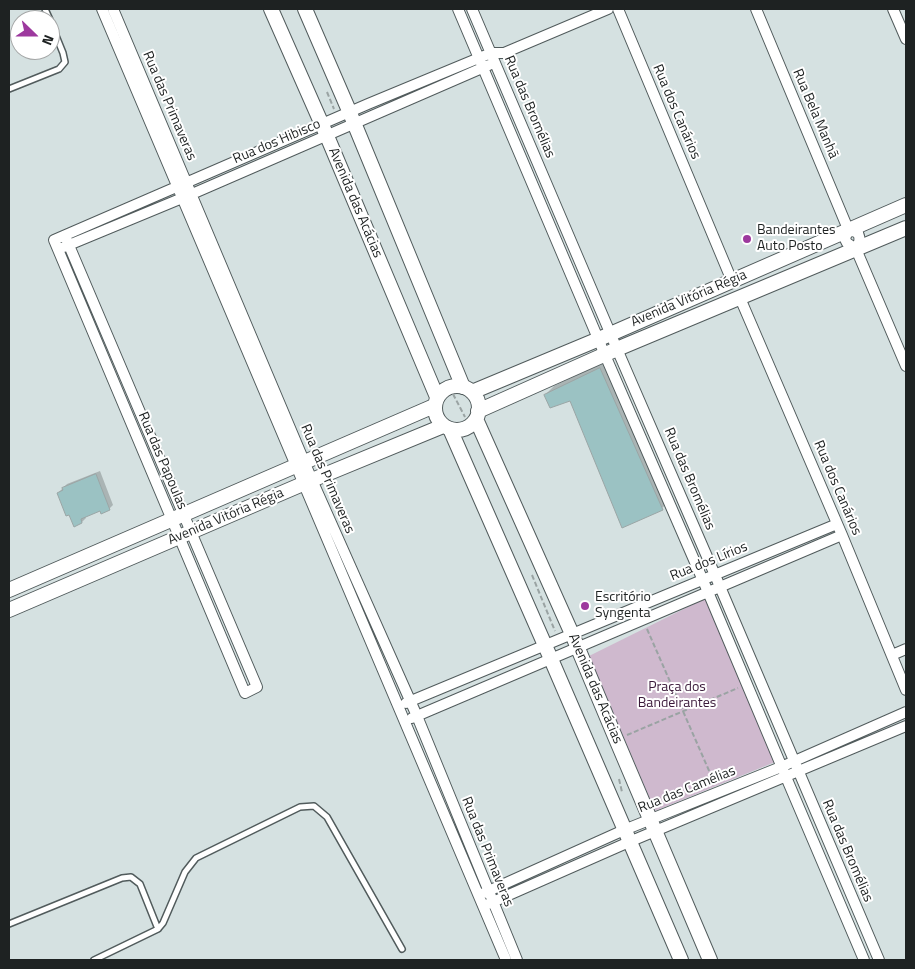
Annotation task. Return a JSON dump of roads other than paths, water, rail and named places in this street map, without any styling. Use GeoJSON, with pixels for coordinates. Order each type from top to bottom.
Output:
{"type":"FeatureCollection","features":[{"type":"Feature","properties":{"kind":"street","name":"Rua das Primaveras"},"geometry":{"type":"LineString","coordinates":[[102,9],[187,196],[300,464],[404,721],[483,893]]}},
{"type":"Feature","properties":{"kind":"street","name":"Rua das Primaveras"},"geometry":{"type":"LineString","coordinates":[[113,9],[182,185]]}},
{"type":"Feature","properties":{"kind":"street","name":"Avenida das Acácias"},"geometry":{"type":"LineString","coordinates":[[272,9],[324,130],[435,402]]}},
{"type":"Feature","properties":{"kind":"street","name":"Avenida das Acácias"},"geometry":{"type":"LineString","coordinates":[[305,9],[467,389]]}},
{"type":"Feature","properties":{"kind":"street","name":"Rua das Bromélias"},"geometry":{"type":"LineString","coordinates":[[458,9],[605,336]]}},
{"type":"Feature","properties":{"kind":"street","name":"Rua das Bromélias"},"geometry":{"type":"LineString","coordinates":[[472,9],[703,580],[864,960]]}},
{"type":"Feature","properties":{"kind":"street","name":"Rua dos Hibisco"},"geometry":{"type":"LineString","coordinates":[[56,245],[182,185],[324,130],[608,9]]}},
{"type":"Feature","properties":{"kind":"street","name":"Rua dos Canários"},"geometry":{"type":"LineString","coordinates":[[618,9],[732,281],[728,291],[730,295],[740,298],[842,535],[906,690]]}},
{"type":"Feature","properties":{"kind":"street","name":"Rua Bela Manhã"},"geometry":{"type":"LineString","coordinates":[[756,9],[848,229],[845,239],[846,243],[856,249]]}},
{"type":"Feature","properties":{"kind":"street"},"geometry":{"type":"LineString","coordinates":[[893,9],[906,39]]}},
{"type":"Feature","properties":{"kind":"street","name":"Rua dos Hibisco"},"geometry":{"type":"LineString","coordinates":[[67,240],[187,196],[324,130]]}},
{"type":"Feature","properties":{"kind":"street","name":"Avenida Vitória Régia"},"geometry":{"type":"LineString","coordinates":[[467,389],[605,336],[906,205]]}},
{"type":"Feature","properties":{"kind":"street","name":"Avenida Vitória Régia"},"geometry":{"type":"LineString","coordinates":[[477,415],[611,352],[906,228]]}},
{"type":"Feature","properties":{"kind":"street","name":"Rua das Papoulas"},"geometry":{"type":"LineString","coordinates":[[67,240],[177,517]]}},
{"type":"Feature","properties":{"kind":"street","name":"Rua das Papoulas"},"geometry":{"type":"LineString","coordinates":[[56,245],[177,517],[185,534],[257,687],[245,693],[185,534]]}},
{"type":"Feature","properties":{"kind":"street"},"geometry":{"type":"LineString","coordinates":[[856,249],[906,366]]}},
{"type":"Feature","properties":{"kind":"street","name":"Rua das Bromélias"},"geometry":{"type":"LineString","coordinates":[[611,352],[715,575],[879,960]]}},
{"type":"Feature","properties":{"kind":"street"},"geometry":{"type":"LineString","coordinates":[[456,386],[467,389],[476,397],[478,404],[477,415],[469,427],[457,430],[447,428],[439,421],[435,402],[445,389],[456,386]]}},
{"type":"Feature","properties":{"kind":"street","name":"Avenida Vitória Régia"},"geometry":{"type":"LineString","coordinates":[[9,590],[300,464],[435,402]]}},
{"type":"Feature","properties":{"kind":"street","name":"Avenida das Acácias"},"geometry":{"type":"LineString","coordinates":[[477,415],[710,960]]}},
{"type":"Feature","properties":{"kind":"street","name":"Avenida das Acácias"},"geometry":{"type":"LineString","coordinates":[[447,428],[551,659],[681,960]]}},
{"type":"Feature","properties":{"kind":"street","name":"Avenida Vitória Régia"},"geometry":{"type":"LineString","coordinates":[[9,610],[307,482],[447,428]]}},
{"type":"Feature","properties":{"kind":"street","name":"Rua das Primaveras"},"geometry":{"type":"LineString","coordinates":[[307,482],[416,716],[488,905],[506,960]]}},
{"type":"Feature","properties":{"kind":"street","name":"Rua dos Lírios"},"geometry":{"type":"LineString","coordinates":[[398,707],[837,524]]}},
{"type":"Feature","properties":{"kind":"street","name":"Rua dos Lírios"},"geometry":{"type":"LineString","coordinates":[[404,721],[842,535]]}},
{"type":"Feature","properties":{"kind":"street"},"geometry":{"type":"LineString","coordinates":[[892,655],[906,649]]}},
{"type":"Feature","properties":{"kind":"street","name":"Rua das Camélias"},"geometry":{"type":"LineString","coordinates":[[653,826],[718,792],[781,767],[906,712]]}},
{"type":"Feature","properties":{"kind":"street","name":"Rua das Camélias"},"geometry":{"type":"LineString","coordinates":[[483,893],[653,826],[786,777],[906,726]]}},
{"type":"Feature","properties":{"kind":"street","name":"Rua das Camélias"},"geometry":{"type":"LineString","coordinates":[[488,905],[627,836]]}},
{"type":"Feature","properties":{"kind":"street","name":"Rua das Primaveras"},"geometry":{"type":"LineString","coordinates":[[488,905],[517,960]]}},
{"type":"Feature","properties":{"kind":"lane"},"geometry":{"type":"LineString","coordinates":[[9,89],[59,69],[65,62],[60,45]]}},
{"type":"Feature","properties":{"kind":"lane"},"geometry":{"type":"LineString","coordinates":[[94,960],[158,929],[163,923],[185,872],[196,858],[300,807],[314,806],[327,817],[402,949]]}},
{"type":"Feature","properties":{"kind":"lane"},"geometry":{"type":"LineString","coordinates":[[9,924],[122,878],[131,877],[140,884],[158,929]]}},
{"type":"Feature","properties":{"kind":"place","name":"Bandeirantes Auto Posto"},"geometry":{"type":"Point","coordinates":[747,239]}},
{"type":"Feature","properties":{"kind":"place","name":"Escritório Syngenta"},"geometry":{"type":"Point","coordinates":[585,606]}},
{"type":"Feature","properties":{"kind":"park label","name":"Praça dos Bandeirantes"},"geometry":{"type":"Point","coordinates":[677,696]}}]}
